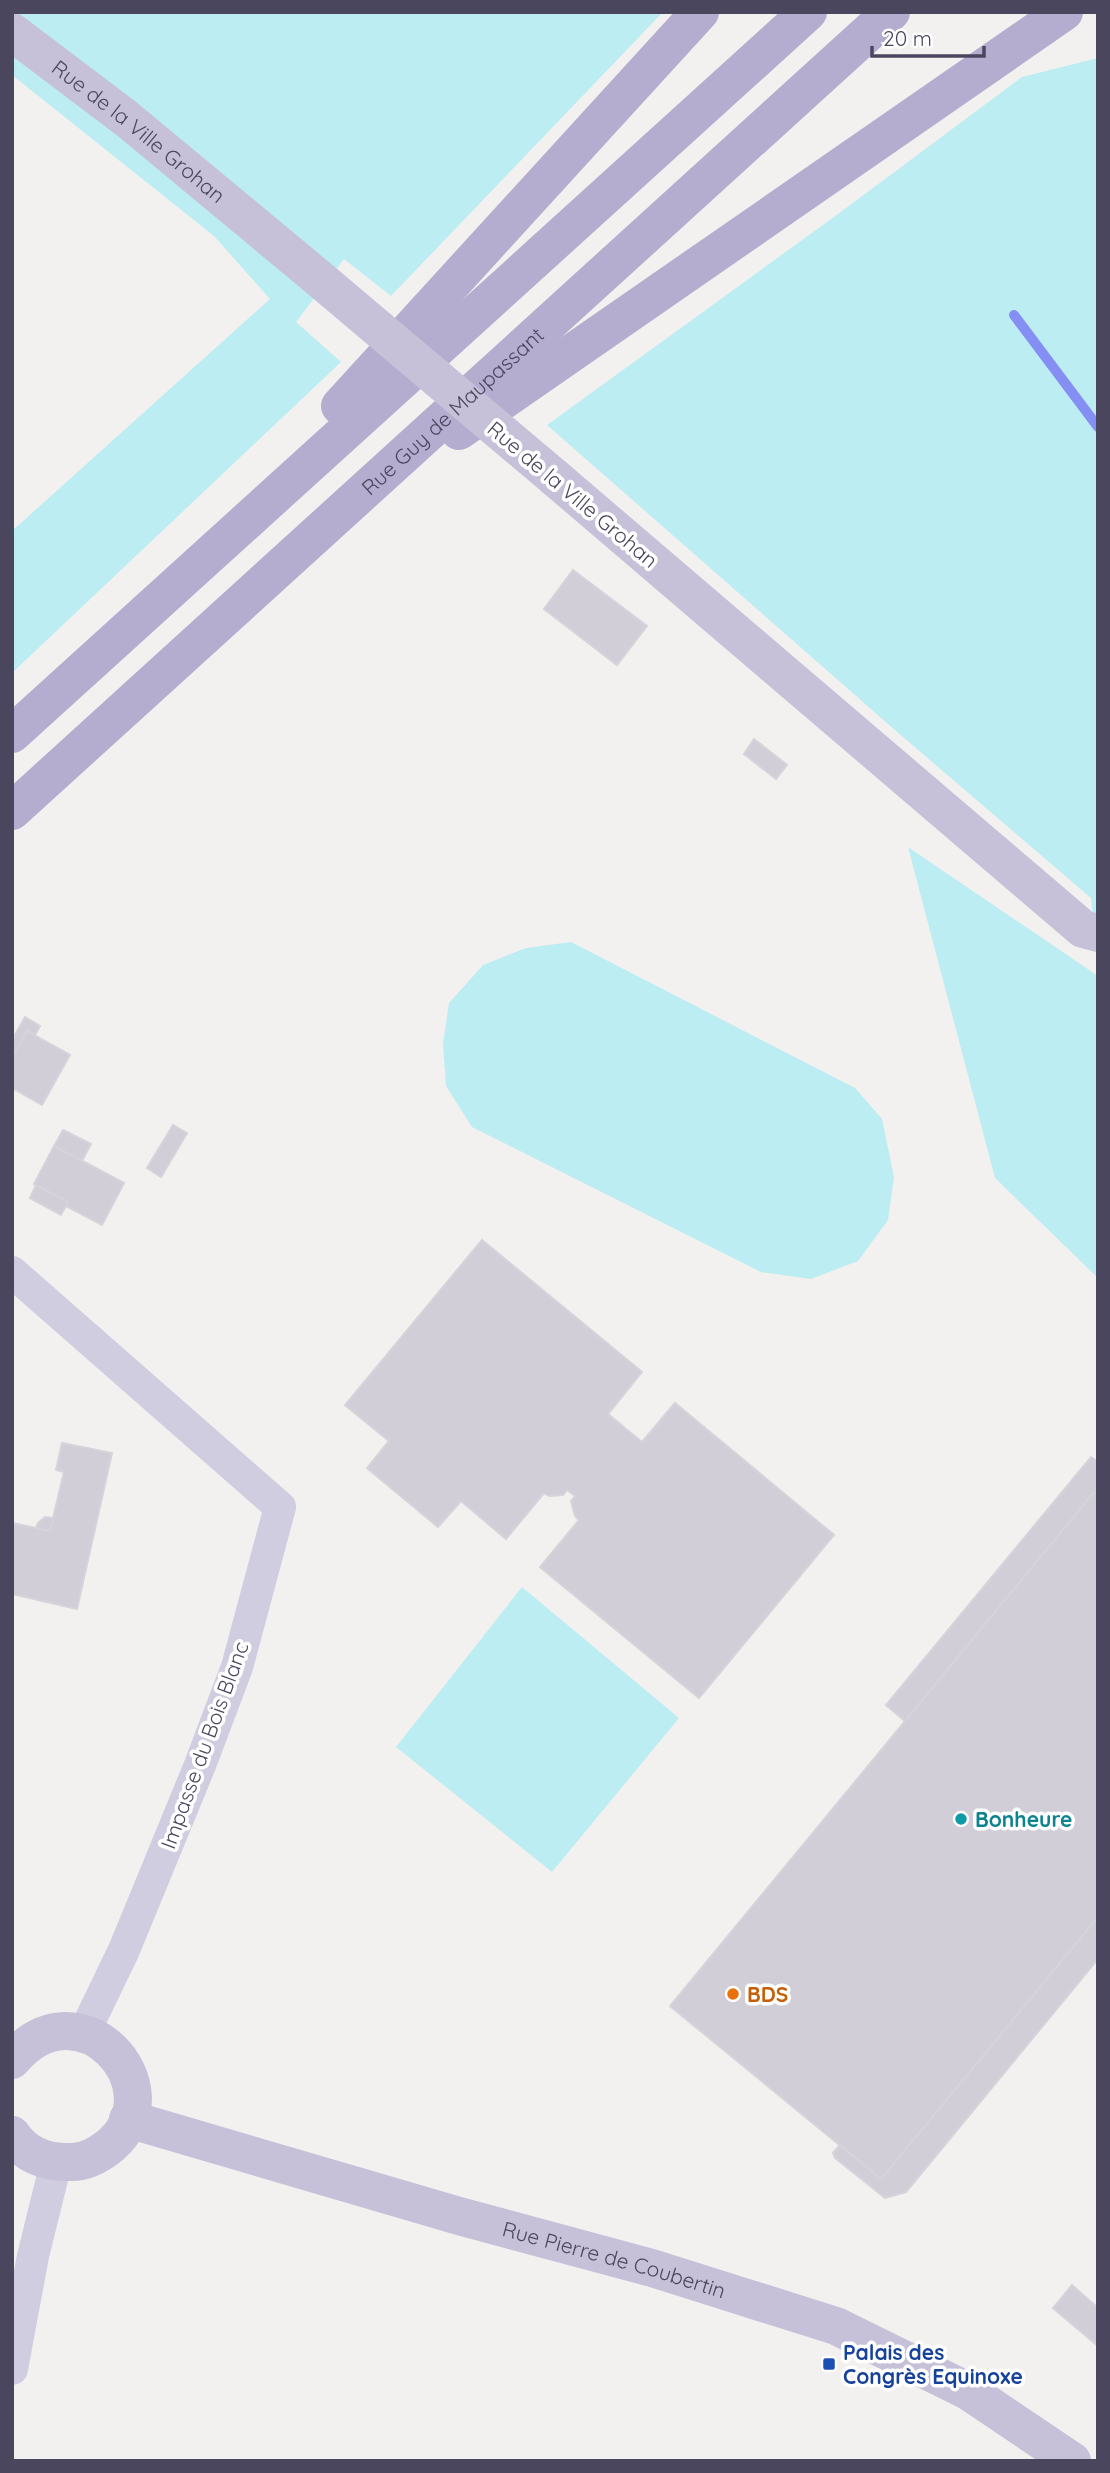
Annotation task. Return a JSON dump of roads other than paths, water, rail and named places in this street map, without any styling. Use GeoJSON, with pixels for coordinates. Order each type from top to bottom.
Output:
{"type":"FeatureCollection","features":[{"type":"Feature","properties":{"kind":"main road"},"geometry":{"type":"LineString","coordinates":[[183,579],[700,12]]}},
{"type":"Feature","properties":{"kind":"main road"},"geometry":{"type":"LineString","coordinates":[[12,734],[808,12]]}},
{"type":"Feature","properties":{"kind":"main road","name":"Rue Guy de Maupassant"},"geometry":{"type":"LineString","coordinates":[[12,811],[891,12]]}},
{"type":"Feature","properties":{"kind":"main road"},"geometry":{"type":"LineString","coordinates":[[341,512],[1064,12]]}},
{"type":"Feature","properties":{"kind":"street","name":"Rue de la Ville Grohan"},"geometry":{"type":"LineString","coordinates":[[12,32],[127,119],[316,276],[1083,929],[1098,933]]}},
{"type":"Feature","properties":{"kind":"street","name":"Impasse du Bois Blanc"},"geometry":{"type":"LineString","coordinates":[[12,1272],[280,1507],[233,1679],[124,1950],[84,2033]]}},
{"type":"Feature","properties":{"kind":"street"},"geometry":{"type":"LineString","coordinates":[[12,2060],[23,2048],[41,2036],[62,2031],[84,2033],[104,2043],[119,2057],[129,2076],[132,2098],[128,2119],[117,2139],[100,2154],[78,2162],[56,2163],[35,2156],[12,2135]]}},
{"type":"Feature","properties":{"kind":"street","name":"Rue Pierre de Coubertin"},"geometry":{"type":"LineString","coordinates":[[128,2119],[459,2216],[652,2268],[836,2326],[968,2391],[1072,2461]]}},
{"type":"Feature","properties":{"kind":"street"},"geometry":{"type":"LineString","coordinates":[[12,2368],[33,2256],[56,2163]]}},
{"type":"Feature","properties":{"kind":"waterway"},"geometry":{"type":"LineString","coordinates":[[1014,315],[1098,427]]}},
{"type":"Feature","properties":{"kind":"place","name":"Bonheure"},"geometry":{"type":"Point","coordinates":[961,1819]}},
{"type":"Feature","properties":{"kind":"place","name":"BDS"},"geometry":{"type":"Point","coordinates":[733,1994]}},
{"type":"Feature","properties":{"kind":"place","name":"Palais des Congrès Equinoxe"},"geometry":{"type":"Point","coordinates":[829,2364]}}]}
